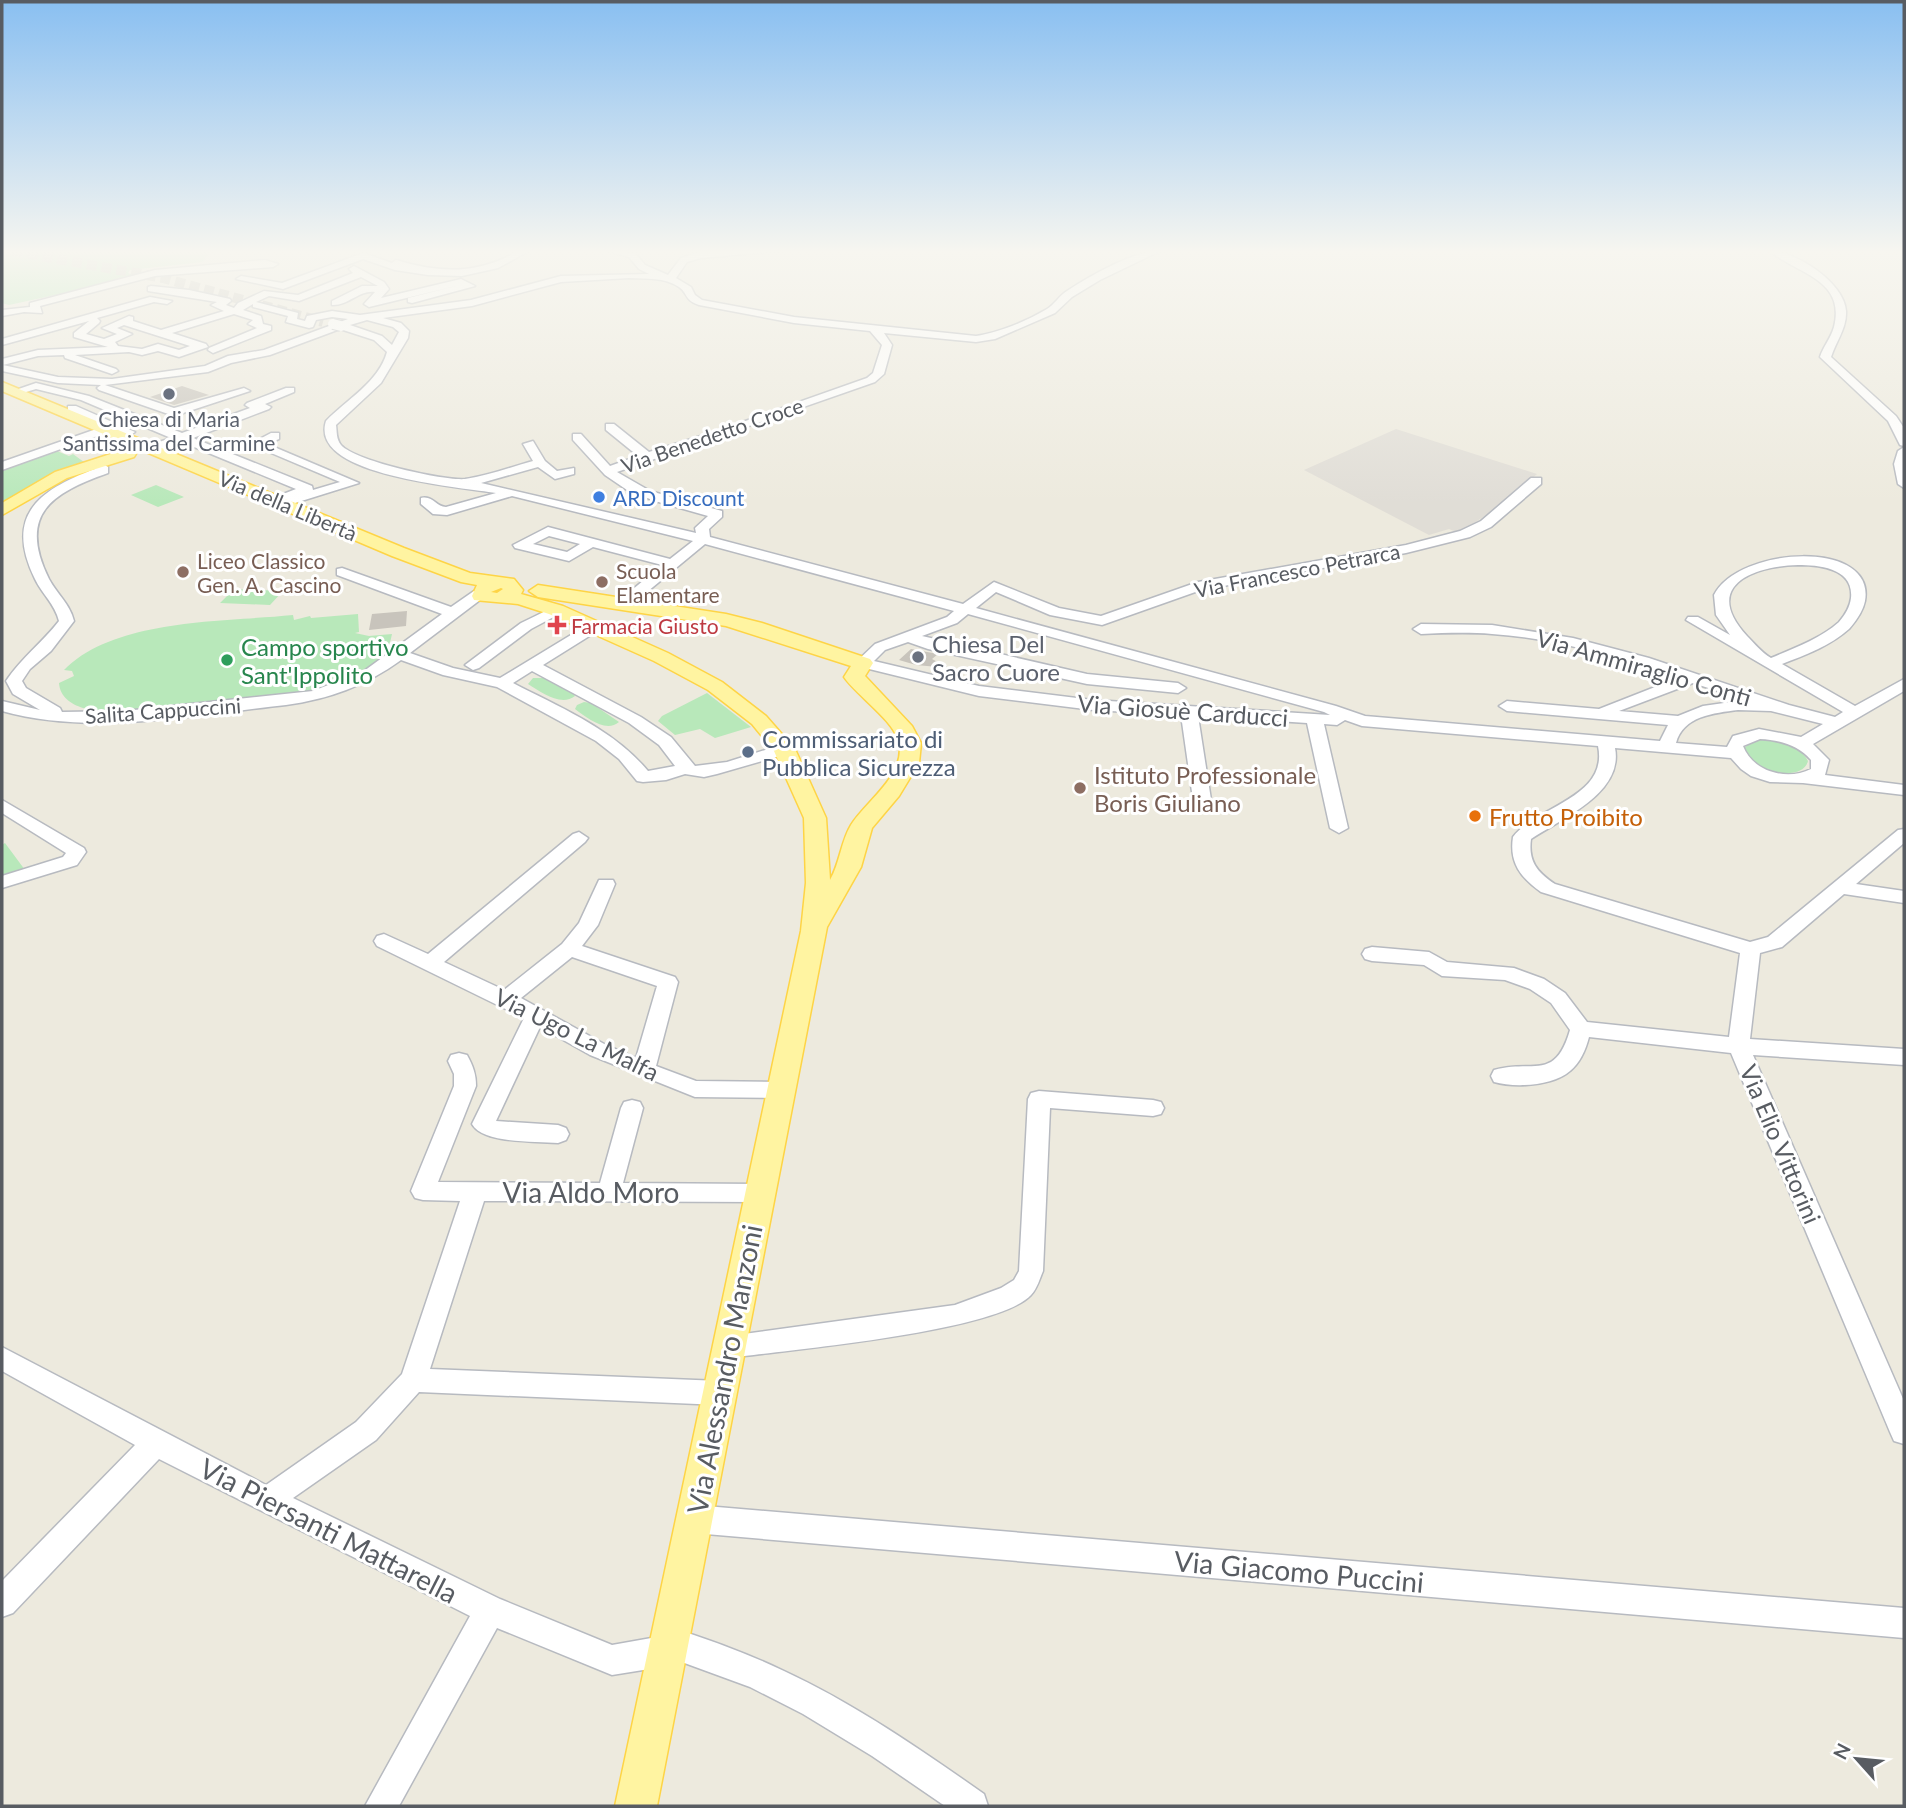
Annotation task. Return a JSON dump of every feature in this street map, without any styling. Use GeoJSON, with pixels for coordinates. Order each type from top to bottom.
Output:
{"type":"FeatureCollection","features":[{"type":"Feature","properties":{"kind":"main road","name":"Via della Libertà"},"geometry":{"type":"LineString","coordinates":[[14,391],[121,433],[490,590]]}},
{"type":"Feature","properties":{"kind":"main road"},"geometry":{"type":"LineString","coordinates":[[2,510],[54,478],[132,451],[132,448],[119,441],[121,433]]}},
{"type":"Feature","properties":{"kind":"main road"},"geometry":{"type":"LineString","coordinates":[[490,590],[625,603],[746,624],[830,653],[859,670],[911,743],[908,764],[891,792],[860,827],[849,867],[826,886],[814,818],[784,749],[759,720],[715,686],[594,626],[556,610],[490,590]]}},
{"type":"Feature","properties":{"kind":"main road"},"geometry":{"type":"LineString","coordinates":[[814,818],[835,829],[860,827]]}},
{"type":"Feature","properties":{"kind":"main road","name":"Via Alessandro Manzoni"},"geometry":{"type":"LineString","coordinates":[[636,1806],[780,1090],[826,886]]}},
{"type":"Feature","properties":{"kind":"street"},"geometry":{"type":"LineString","coordinates":[[2,342],[27,335]]}},
{"type":"Feature","properties":{"kind":"street"},"geometry":{"type":"LineString","coordinates":[[79,335],[142,352],[158,347],[179,354],[266,353],[310,335]]}},
{"type":"Feature","properties":{"kind":"street"},"geometry":{"type":"LineString","coordinates":[[103,343],[123,335]]}},
{"type":"Feature","properties":{"kind":"street"},"geometry":{"type":"LineString","coordinates":[[168,335],[219,353],[276,335]]}},
{"type":"Feature","properties":{"kind":"street"},"geometry":{"type":"LineString","coordinates":[[181,340],[197,335]]}},
{"type":"Feature","properties":{"kind":"street"},"geometry":{"type":"LineString","coordinates":[[79,383],[197,372],[219,353],[253,335]]}},
{"type":"Feature","properties":{"kind":"street"},"geometry":{"type":"LineString","coordinates":[[219,353],[266,335]]}},
{"type":"Feature","properties":{"kind":"street"},"geometry":{"type":"LineString","coordinates":[[373,335],[390,347],[393,360],[384,375],[344,408],[330,424],[331,438],[337,448],[350,457],[377,468],[512,492],[665,546],[703,540],[1330,709],[1362,721],[1736,753]]}},
{"type":"Feature","properties":{"kind":"street"},"geometry":{"type":"LineString","coordinates":[[390,347],[403,335]]}},
{"type":"Feature","properties":{"kind":"street","name":"Via Benedetto Croce"},"geometry":{"type":"LineString","coordinates":[[625,603],[703,540],[702,528],[717,514],[647,493],[617,480],[608,472],[618,466],[721,434],[871,380],[878,374],[887,345],[881,335]]}},
{"type":"Feature","properties":{"kind":"street"},"geometry":{"type":"LineString","coordinates":[[945,335],[976,339],[995,335]]}},
{"type":"Feature","properties":{"kind":"street"},"geometry":{"type":"LineString","coordinates":[[1835,335],[1825,357],[1834,369],[1893,420],[1902,433],[1904,442]]}},
{"type":"Feature","properties":{"kind":"street"},"geometry":{"type":"LineString","coordinates":[[2,362],[38,353],[129,349]]}},
{"type":"Feature","properties":{"kind":"street"},"geometry":{"type":"LineString","coordinates":[[66,353],[112,371]]}},
{"type":"Feature","properties":{"kind":"street"},"geometry":{"type":"LineString","coordinates":[[2,368],[89,387],[112,389],[178,412],[244,391]]}},
{"type":"Feature","properties":{"kind":"street"},"geometry":{"type":"LineString","coordinates":[[14,391],[30,387],[48,388],[85,398],[145,424],[187,436],[234,460],[307,489],[281,502]]}},
{"type":"Feature","properties":{"kind":"street"},"geometry":{"type":"LineString","coordinates":[[154,448],[260,405],[289,390]]}},
{"type":"Feature","properties":{"kind":"street"},"geometry":{"type":"LineString","coordinates":[[2,466],[145,424]]}},
{"type":"Feature","properties":{"kind":"street"},"geometry":{"type":"LineString","coordinates":[[610,427],[647,457]]}},
{"type":"Feature","properties":{"kind":"street"},"geometry":{"type":"LineString","coordinates":[[275,436],[256,444],[353,483]]}},
{"type":"Feature","properties":{"kind":"street"},"geometry":{"type":"LineString","coordinates":[[577,437],[608,472]]}},
{"type":"Feature","properties":{"kind":"street"},"geometry":{"type":"LineString","coordinates":[[529,444],[540,463],[555,475],[570,471]]}},
{"type":"Feature","properties":{"kind":"street"},"geometry":{"type":"LineString","coordinates":[[1904,451],[1900,464],[1904,484]]}},
{"type":"Feature","properties":{"kind":"street"},"geometry":{"type":"LineString","coordinates":[[207,470],[234,460]]}},
{"type":"Feature","properties":{"kind":"street"},"geometry":{"type":"LineString","coordinates":[[463,483],[540,463]]}},
{"type":"Feature","properties":{"kind":"street","name":"Salita Cappuccini"},"geometry":{"type":"LineString","coordinates":[[96,464],[104,470],[59,488],[41,501],[28,535],[43,580],[65,610],[67,621],[46,649],[24,666],[14,681],[19,691],[57,714],[134,716],[293,699],[328,692],[357,681],[398,654],[454,610]]}},
{"type":"Feature","properties":{"kind":"street"},"geometry":{"type":"LineString","coordinates":[[243,486],[270,474]]}},
{"type":"Feature","properties":{"kind":"street"},"geometry":{"type":"LineString","coordinates":[[281,502],[353,483],[382,479],[403,481]]}},
{"type":"Feature","properties":{"kind":"street","name":"Via Francesco Petrarca"},"geometry":{"type":"LineString","coordinates":[[859,670],[880,647],[953,620],[994,586],[1055,612],[1102,621],[1198,586],[1406,549],[1465,534],[1486,524],[1536,481]]}},
{"type":"Feature","properties":{"kind":"street"},"geometry":{"type":"LineString","coordinates":[[426,501],[438,511],[447,511],[512,492]]}},
{"type":"Feature","properties":{"kind":"street"},"geometry":{"type":"LineString","coordinates":[[591,542],[603,522]]}},
{"type":"Feature","properties":{"kind":"street"},"geometry":{"type":"LineString","coordinates":[[624,528],[591,542],[569,557],[520,545],[548,531],[591,542],[642,540],[665,546]]}},
{"type":"Feature","properties":{"kind":"street"},"geometry":{"type":"LineString","coordinates":[[665,546],[673,564]]}},
{"type":"Feature","properties":{"kind":"street"},"geometry":{"type":"LineString","coordinates":[[1774,562],[1817,562],[1847,572],[1857,582],[1858,597],[1854,611],[1845,624],[1822,640],[1763,660],[1724,616],[1720,597],[1724,588],[1737,578],[1774,562]]}},
{"type":"Feature","properties":{"kind":"street"},"geometry":{"type":"LineString","coordinates":[[342,572],[454,610],[490,590]]}},
{"type":"Feature","properties":{"kind":"street"},"geometry":{"type":"LineString","coordinates":[[473,665],[512,635],[556,610]]}},
{"type":"Feature","properties":{"kind":"street"},"geometry":{"type":"LineString","coordinates":[[1693,620],[1856,712]]}},
{"type":"Feature","properties":{"kind":"street"},"geometry":{"type":"LineString","coordinates":[[502,683],[594,626]]}},
{"type":"Feature","properties":{"kind":"street","name":"Via Ammiraglio Conti"},"geometry":{"type":"LineString","coordinates":[[1421,629],[1490,629],[1603,650],[1838,723]]}},
{"type":"Feature","properties":{"kind":"street"},"geometry":{"type":"LineString","coordinates":[[911,637],[940,647],[1065,675],[1178,688]]}},
{"type":"Feature","properties":{"kind":"street"},"geometry":{"type":"LineString","coordinates":[[830,653],[856,652],[880,647]]}},
{"type":"Feature","properties":{"kind":"street"},"geometry":{"type":"LineString","coordinates":[[398,654],[449,672],[502,683],[602,737],[625,755],[643,777],[666,775],[685,768]]}},
{"type":"Feature","properties":{"kind":"street"},"geometry":{"type":"LineString","coordinates":[[532,664],[635,720],[665,741],[691,772],[705,772],[784,749]]}},
{"type":"Feature","properties":{"kind":"street","name":"Via Giosuè Carducci"},"geometry":{"type":"LineString","coordinates":[[859,670],[979,691],[1093,705],[1362,721]]}},
{"type":"Feature","properties":{"kind":"street"},"geometry":{"type":"LineString","coordinates":[[1609,715],[1606,710],[1691,678]]}},
{"type":"Feature","properties":{"kind":"street"},"geometry":{"type":"LineString","coordinates":[[1801,744],[1904,684]]}},
{"type":"Feature","properties":{"kind":"street","name":"Via Ammiraglio Conti"},"geometry":{"type":"LineString","coordinates":[[1667,747],[1673,728],[1688,716],[1747,703],[1782,707]]}},
{"type":"Feature","properties":{"kind":"street"},"geometry":{"type":"LineString","coordinates":[[2,706],[33,713],[57,714]]}},
{"type":"Feature","properties":{"kind":"street"},"geometry":{"type":"LineString","coordinates":[[1507,706],[1682,721]]}},
{"type":"Feature","properties":{"kind":"street"},"geometry":{"type":"LineString","coordinates":[[1189,711],[1203,806]]}},
{"type":"Feature","properties":{"kind":"street"},"geometry":{"type":"LineString","coordinates":[[1314,718],[1339,828]]}},
{"type":"Feature","properties":{"kind":"street"},"geometry":{"type":"LineString","coordinates":[[1861,785],[1839,775],[1801,744],[1780,736],[1759,734],[1739,740],[1735,746],[1741,761],[1765,774],[1780,778],[1904,790]]}},
{"type":"Feature","properties":{"kind":"street"},"geometry":{"type":"LineString","coordinates":[[1605,742],[1608,756],[1606,770],[1590,791],[1522,837],[1521,862],[1531,877],[1548,888],[1750,949],[1774,942],[1904,834]]}},
{"type":"Feature","properties":{"kind":"street"},"geometry":{"type":"LineString","coordinates":[[1804,779],[1819,772],[1820,760]]}},
{"type":"Feature","properties":{"kind":"street"},"geometry":{"type":"LineString","coordinates":[[2,804],[77,852],[70,861],[2,882]]}},
{"type":"Feature","properties":{"kind":"street"},"geometry":{"type":"LineString","coordinates":[[430,963],[579,838]]}},
{"type":"Feature","properties":{"kind":"street"},"geometry":{"type":"LineString","coordinates":[[506,999],[569,949],[588,925],[606,884]]}},
{"type":"Feature","properties":{"kind":"street"},"geometry":{"type":"LineString","coordinates":[[1838,887],[1904,897]]}},
{"type":"Feature","properties":{"kind":"street","name":"Via Ugo La Malfa"},"geometry":{"type":"LineString","coordinates":[[384,941],[506,999],[598,1050],[695,1089],[780,1090]]}},
{"type":"Feature","properties":{"kind":"street"},"geometry":{"type":"LineString","coordinates":[[569,949],[668,982],[644,1069]]}},
{"type":"Feature","properties":{"kind":"street","name":"Via Elio Vittorini"},"geometry":{"type":"LineString","coordinates":[[1750,949],[1739,1046],[1904,1432]]}},
{"type":"Feature","properties":{"kind":"street"},"geometry":{"type":"LineString","coordinates":[[1371,954],[1429,959],[1442,969],[1507,973],[1537,984],[1558,998],[1581,1029],[1739,1046],[1904,1058]]}},
{"type":"Feature","properties":{"kind":"street"},"geometry":{"type":"LineString","coordinates":[[535,1016],[483,1124],[491,1129],[558,1134]]}},
{"type":"Feature","properties":{"kind":"street"},"geometry":{"type":"LineString","coordinates":[[1502,1076],[1533,1076],[1561,1070],[1576,1052],[1581,1029]]}},
{"type":"Feature","properties":{"kind":"street"},"geometry":{"type":"LineString","coordinates":[[459,1061],[466,1073],[465,1086],[499,1088]]}},
{"type":"Feature","properties":{"kind":"street","name":"Via Aldo Moro"},"geometry":{"type":"LineString","coordinates":[[465,1086],[423,1191],[759,1193]]}},
{"type":"Feature","properties":{"kind":"street"},"geometry":{"type":"LineString","coordinates":[[729,1347],[957,1316],[1010,1296],[1023,1287],[1031,1270],[1039,1099],[1153,1108]]}},
{"type":"Feature","properties":{"kind":"street"},"geometry":{"type":"LineString","coordinates":[[609,1192],[632,1108]]}},
{"type":"Feature","properties":{"kind":"street"},"geometry":{"type":"LineString","coordinates":[[268,1500],[366,1430],[413,1380],[475,1191]]}},
{"type":"Feature","properties":{"kind":"street","name":"Via Piersanti Mattarella"},"geometry":{"type":"LineString","coordinates":[[2,1358],[157,1443],[490,1610],[612,1660],[669,1646]]}},
{"type":"Feature","properties":{"kind":"street"},"geometry":{"type":"LineString","coordinates":[[413,1380],[720,1393]]}},
{"type":"Feature","properties":{"kind":"street"},"geometry":{"type":"LineString","coordinates":[[2,1602],[157,1443]]}},
{"type":"Feature","properties":{"kind":"street","name":"Via Giacomo Puccini"},"geometry":{"type":"LineString","coordinates":[[694,1519],[1904,1623]]}},
{"type":"Feature","properties":{"kind":"street"},"geometry":{"type":"LineString","coordinates":[[381,1806],[490,1610]]}},
{"type":"Feature","properties":{"kind":"street"},"geometry":{"type":"LineString","coordinates":[[669,1646],[724,1660],[790,1690],[930,1775],[972,1806]]}},
{"type":"Feature","properties":{"kind":"shaded area"},"geometry":{"type":"Polygon","coordinates":[[[1396,429],[1537,474],[1504,503],[1459,533],[1449,529],[1429,535],[1304,470],[1396,429]]]}},
{"type":"Feature","properties":{"kind":"green space"},"geometry":{"type":"Polygon","coordinates":[[[57,451],[69,456],[73,454],[88,465],[42,481],[2,504],[2,470],[57,451]]]}},
{"type":"Feature","properties":{"kind":"green space"},"geometry":{"type":"Polygon","coordinates":[[[156,485],[184,497],[158,507],[131,495],[156,485]]]}},
{"type":"Feature","properties":{"kind":"green space"},"geometry":{"type":"Polygon","coordinates":[[[234,589],[283,591],[270,605],[220,603],[234,589]]]}},
{"type":"Feature","properties":{"kind":"green space","name":"Campo sportivo Sant'Ippolito"},"geometry":{"type":"Polygon","coordinates":[[[358,614],[359,632],[355,633],[369,636],[392,634],[389,646],[374,664],[364,671],[342,682],[310,691],[118,712],[83,708],[70,702],[61,692],[59,683],[74,676],[72,671],[64,670],[86,653],[112,640],[141,632],[204,622],[293,615],[294,620],[310,616],[358,614]]]}},
{"type":"Feature","properties":{"kind":"green space"},"geometry":{"type":"Polygon","coordinates":[[[533,678],[544,678],[575,696],[564,700],[551,697],[528,684],[533,678]]]}},
{"type":"Feature","properties":{"kind":"green space"},"geometry":{"type":"Polygon","coordinates":[[[707,693],[751,727],[715,738],[700,729],[675,735],[658,721],[662,716],[707,693]]]}},
{"type":"Feature","properties":{"kind":"green space"},"geometry":{"type":"Polygon","coordinates":[[[584,702],[591,703],[619,722],[608,726],[591,720],[575,709],[584,702]]]}},
{"type":"Feature","properties":{"kind":"green space"},"geometry":{"type":"Polygon","coordinates":[[[1761,739],[1794,747],[1808,761],[1798,771],[1790,773],[1762,768],[1748,758],[1744,748],[1761,739]]]}},
{"type":"Feature","properties":{"kind":"green space"},"geometry":{"type":"Polygon","coordinates":[[[5,843],[25,870],[2,877],[2,845],[5,843]]]}},
{"type":"Feature","properties":{"kind":"building"},"geometry":{"type":"Polygon","coordinates":[[[182,386],[209,395],[174,405],[150,397],[182,386]]]}},
{"type":"Feature","properties":{"kind":"building"},"geometry":{"type":"Polygon","coordinates":[[[407,611],[406,626],[369,630],[372,614],[407,611]]]}},
{"type":"Feature","properties":{"kind":"building","name":"Chiesa Del Sacro Cuore"},"geometry":{"type":"Polygon","coordinates":[[[911,649],[938,654],[932,659],[949,668],[916,665],[899,660],[911,649]]]}},
{"type":"Feature","properties":{"kind":"place","name":"Chiesa di Maria Santissima del Carmine"},"geometry":{"type":"Point","coordinates":[169,394]}},
{"type":"Feature","properties":{"kind":"place","name":"ARD Discount"},"geometry":{"type":"Point","coordinates":[599,497]}},
{"type":"Feature","properties":{"kind":"place","name":"Liceo Classico Gen. A. Cascino"},"geometry":{"type":"Point","coordinates":[183,572]}},
{"type":"Feature","properties":{"kind":"place","name":"Scuola Elamentare"},"geometry":{"type":"Point","coordinates":[602,582]}},
{"type":"Feature","properties":{"kind":"place","name":"Farmacia Giusto"},"geometry":{"type":"Point","coordinates":[557,625]}},
{"type":"Feature","properties":{"kind":"place","name":"Chiesa Del Sacro Cuore"},"geometry":{"type":"Point","coordinates":[918,657]}},
{"type":"Feature","properties":{"kind":"place","name":"Campo sportivo Sant'Ippolito"},"geometry":{"type":"Point","coordinates":[227,660]}},
{"type":"Feature","properties":{"kind":"place","name":"Commissariato di Pubblica Sicurezza"},"geometry":{"type":"Point","coordinates":[748,752]}},
{"type":"Feature","properties":{"kind":"place","name":"Istituto Professionale Boris Giuliano"},"geometry":{"type":"Point","coordinates":[1080,788]}},
{"type":"Feature","properties":{"kind":"place","name":"Frutto Proibito"},"geometry":{"type":"Point","coordinates":[1475,816]}}]}
